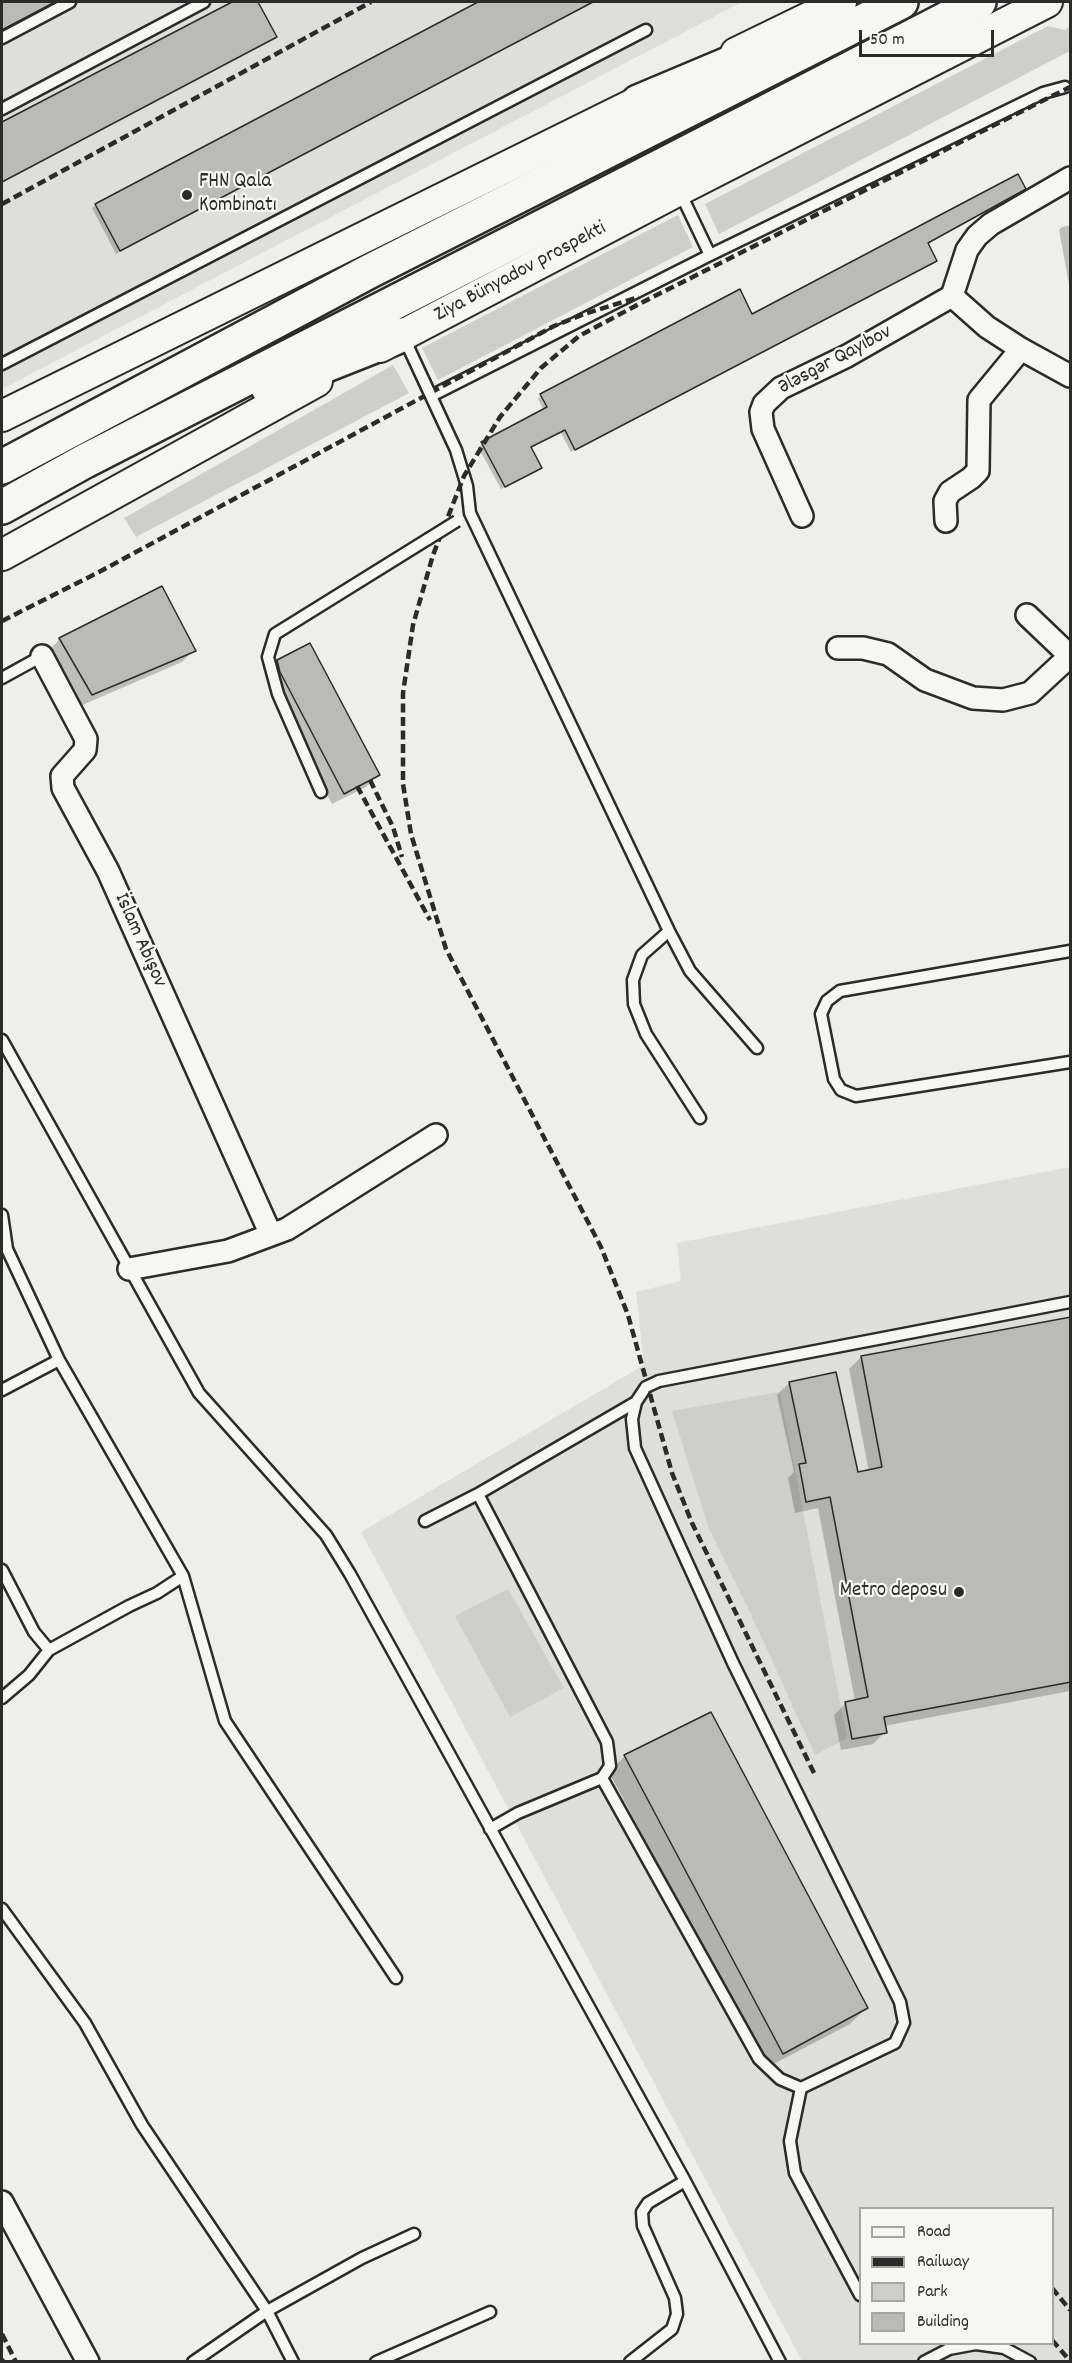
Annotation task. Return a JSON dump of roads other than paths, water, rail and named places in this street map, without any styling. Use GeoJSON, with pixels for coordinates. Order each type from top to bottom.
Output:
{"type":"FeatureCollection","features":[{"type":"Feature","properties":{"kind":"main road"},"geometry":{"type":"LineString","coordinates":[[2,416],[841,2]]}},
{"type":"Feature","properties":{"kind":"main road"},"geometry":{"type":"LineString","coordinates":[[370,271],[638,102],[876,2]]}},
{"type":"Feature","properties":{"kind":"main road"},"geometry":{"type":"LineString","coordinates":[[2,467],[370,271],[901,2]]}},
{"type":"Feature","properties":{"kind":"main road","name":"Ziya Bünyadov prospekti"},"geometry":{"type":"LineString","coordinates":[[673,177],[979,2]]}},
{"type":"Feature","properties":{"kind":"main road","name":"Ziya Bünyadov prospekti"},"geometry":{"type":"LineString","coordinates":[[85,460],[673,177],[1047,2]]}},
{"type":"Feature","properties":{"kind":"main road"},"geometry":{"type":"LineString","coordinates":[[2,555],[402,335],[673,177]]}},
{"type":"Feature","properties":{"kind":"main road"},"geometry":{"type":"LineString","coordinates":[[2,507],[85,460],[402,335]]}},
{"type":"Feature","properties":{"kind":"street"},"geometry":{"type":"LineString","coordinates":[[1071,178],[991,224],[977,236],[967,250],[952,296],[987,327],[1021,349],[1071,376]]}},
{"type":"Feature","properties":{"kind":"street","name":"Ələsgər Qayıbov"},"geometry":{"type":"LineString","coordinates":[[802,516],[763,429],[761,411],[764,404],[781,388],[847,356],[952,296]]}},
{"type":"Feature","properties":{"kind":"street"},"geometry":{"type":"LineString","coordinates":[[946,521],[945,501],[950,492],[978,471],[979,400],[1021,349]]}},
{"type":"Feature","properties":{"kind":"street"},"geometry":{"type":"LineString","coordinates":[[838,648],[862,648],[888,654],[925,680],[973,698],[1004,700],[1030,693],[1071,656],[1027,615]]}},
{"type":"Feature","properties":{"kind":"street","name":"İslam Abışov"},"geometry":{"type":"LineString","coordinates":[[42,656],[86,739],[85,750],[62,776],[63,788],[108,871],[271,1235]]}},
{"type":"Feature","properties":{"kind":"street"},"geometry":{"type":"LineString","coordinates":[[129,1269],[228,1251],[287,1229],[436,1135]]}},
{"type":"Feature","properties":{"kind":"street"},"geometry":{"type":"LineString","coordinates":[[2,2202],[88,2361]]}},
{"type":"Feature","properties":{"kind":"lane"},"geometry":{"type":"LineString","coordinates":[[2,38],[70,2]]}},
{"type":"Feature","properties":{"kind":"lane"},"geometry":{"type":"LineString","coordinates":[[2,109],[204,2]]}},
{"type":"Feature","properties":{"kind":"lane"},"geometry":{"type":"LineString","coordinates":[[2,364],[646,30]]}},
{"type":"Feature","properties":{"kind":"lane"},"geometry":{"type":"LineString","coordinates":[[430,395],[710,255],[1043,93],[1065,87]]}},
{"type":"Feature","properties":{"kind":"lane"},"geometry":{"type":"LineString","coordinates":[[673,177],[710,255]]}},
{"type":"Feature","properties":{"kind":"lane"},"geometry":{"type":"LineString","coordinates":[[402,335],[456,450],[467,486],[470,513],[669,931],[695,978],[757,1048]]}},
{"type":"Feature","properties":{"kind":"lane"},"geometry":{"type":"LineString","coordinates":[[321,792],[278,694],[268,657],[275,634],[470,513]]}},
{"type":"Feature","properties":{"kind":"lane"},"geometry":{"type":"LineString","coordinates":[[2,678],[42,656]]}},
{"type":"Feature","properties":{"kind":"lane"},"geometry":{"type":"LineString","coordinates":[[669,931],[642,955],[633,980],[634,1004],[646,1034],[700,1118]]}},
{"type":"Feature","properties":{"kind":"lane"},"geometry":{"type":"LineString","coordinates":[[1071,951],[840,992],[827,1001],[821,1014],[834,1079],[841,1090],[856,1096],[1071,1062]]}},
{"type":"Feature","properties":{"kind":"lane"},"geometry":{"type":"LineString","coordinates":[[2,1040],[199,1393],[326,1535],[350,1574],[685,2181],[780,2361]]}},
{"type":"Feature","properties":{"kind":"lane"},"geometry":{"type":"LineString","coordinates":[[2,1215],[8,1249],[59,1360],[183,1576],[225,1721],[396,1978]]}},
{"type":"Feature","properties":{"kind":"lane"},"geometry":{"type":"LineString","coordinates":[[602,1778],[759,2059],[780,2079],[801,2088],[894,2043],[904,2023],[900,2002],[733,1663],[635,1448],[632,1419],[636,1402],[646,1387],[659,1381],[1071,1302]]}},
{"type":"Feature","properties":{"kind":"lane"},"geometry":{"type":"LineString","coordinates":[[2,1390],[59,1360]]}},
{"type":"Feature","properties":{"kind":"lane"},"geometry":{"type":"LineString","coordinates":[[425,1521],[478,1494],[636,1402]]}},
{"type":"Feature","properties":{"kind":"lane"},"geometry":{"type":"LineString","coordinates":[[478,1494],[607,1742],[610,1766],[602,1778],[518,1813],[490,1829]]}},
{"type":"Feature","properties":{"kind":"lane"},"geometry":{"type":"LineString","coordinates":[[2,1570],[34,1632],[49,1650]]}},
{"type":"Feature","properties":{"kind":"lane"},"geometry":{"type":"LineString","coordinates":[[2,1698],[29,1675],[49,1650],[157,1593],[183,1576]]}},
{"type":"Feature","properties":{"kind":"lane"},"geometry":{"type":"LineString","coordinates":[[2,1909],[85,2023],[142,2125],[267,2311],[293,2361]]}},
{"type":"Feature","properties":{"kind":"lane"},"geometry":{"type":"LineString","coordinates":[[801,2088],[790,2141],[795,2173],[859,2291]]}},
{"type":"Feature","properties":{"kind":"lane"},"geometry":{"type":"LineString","coordinates":[[630,2361],[672,2329],[677,2314],[675,2298],[643,2226],[642,2212],[648,2203],[685,2181]]}},
{"type":"Feature","properties":{"kind":"lane"},"geometry":{"type":"LineString","coordinates":[[194,2361],[267,2311],[362,2258],[414,2234]]}},
{"type":"Feature","properties":{"kind":"lane"},"geometry":{"type":"LineString","coordinates":[[376,2361],[490,2312]]}},
{"type":"Feature","properties":{"kind":"lane"},"geometry":{"type":"LineString","coordinates":[[924,2361],[949,2349],[971,2345]]}},
{"type":"Feature","properties":{"kind":"lane"},"geometry":{"type":"LineString","coordinates":[[983,2345],[1004,2348],[1030,2361]]}},
{"type":"Feature","properties":{"kind":"railway"},"geometry":{"type":"LineString","coordinates":[[2,204],[371,2]]}},
{"type":"Feature","properties":{"kind":"railway"},"geometry":{"type":"LineString","coordinates":[[814,1773],[692,1523],[672,1473],[628,1315],[601,1247],[446,949],[411,834],[403,784],[403,693],[413,625],[433,555],[464,476],[500,417],[541,368],[579,336],[1070,87]]}},
{"type":"Feature","properties":{"kind":"railway"},"geometry":{"type":"LineString","coordinates":[[2,621],[99,572],[554,326],[639,297]]}},
{"type":"Feature","properties":{"kind":"railway"},"geometry":{"type":"LineString","coordinates":[[370,780],[393,827],[402,857]]}},
{"type":"Feature","properties":{"kind":"railway"},"geometry":{"type":"LineString","coordinates":[[357,786],[430,920]]}},
{"type":"Feature","properties":{"kind":"railway"},"geometry":{"type":"LineString","coordinates":[[1054,2290],[1070,2310]]}},
{"type":"Feature","properties":{"kind":"railway"},"geometry":{"type":"LineString","coordinates":[[2,2334],[16,2362]]}},
{"type":"Feature","properties":{"kind":"railway"},"geometry":{"type":"LineString","coordinates":[[1054,2342],[1070,2361]]}},
{"type":"Feature","properties":{"kind":"place","name":"FHN Qala Kombinatı"},"geometry":{"type":"Point","coordinates":[187,195]}},
{"type":"Feature","properties":{"kind":"place","name":"Metro deposu"},"geometry":{"type":"Point","coordinates":[959,1592]}}]}
